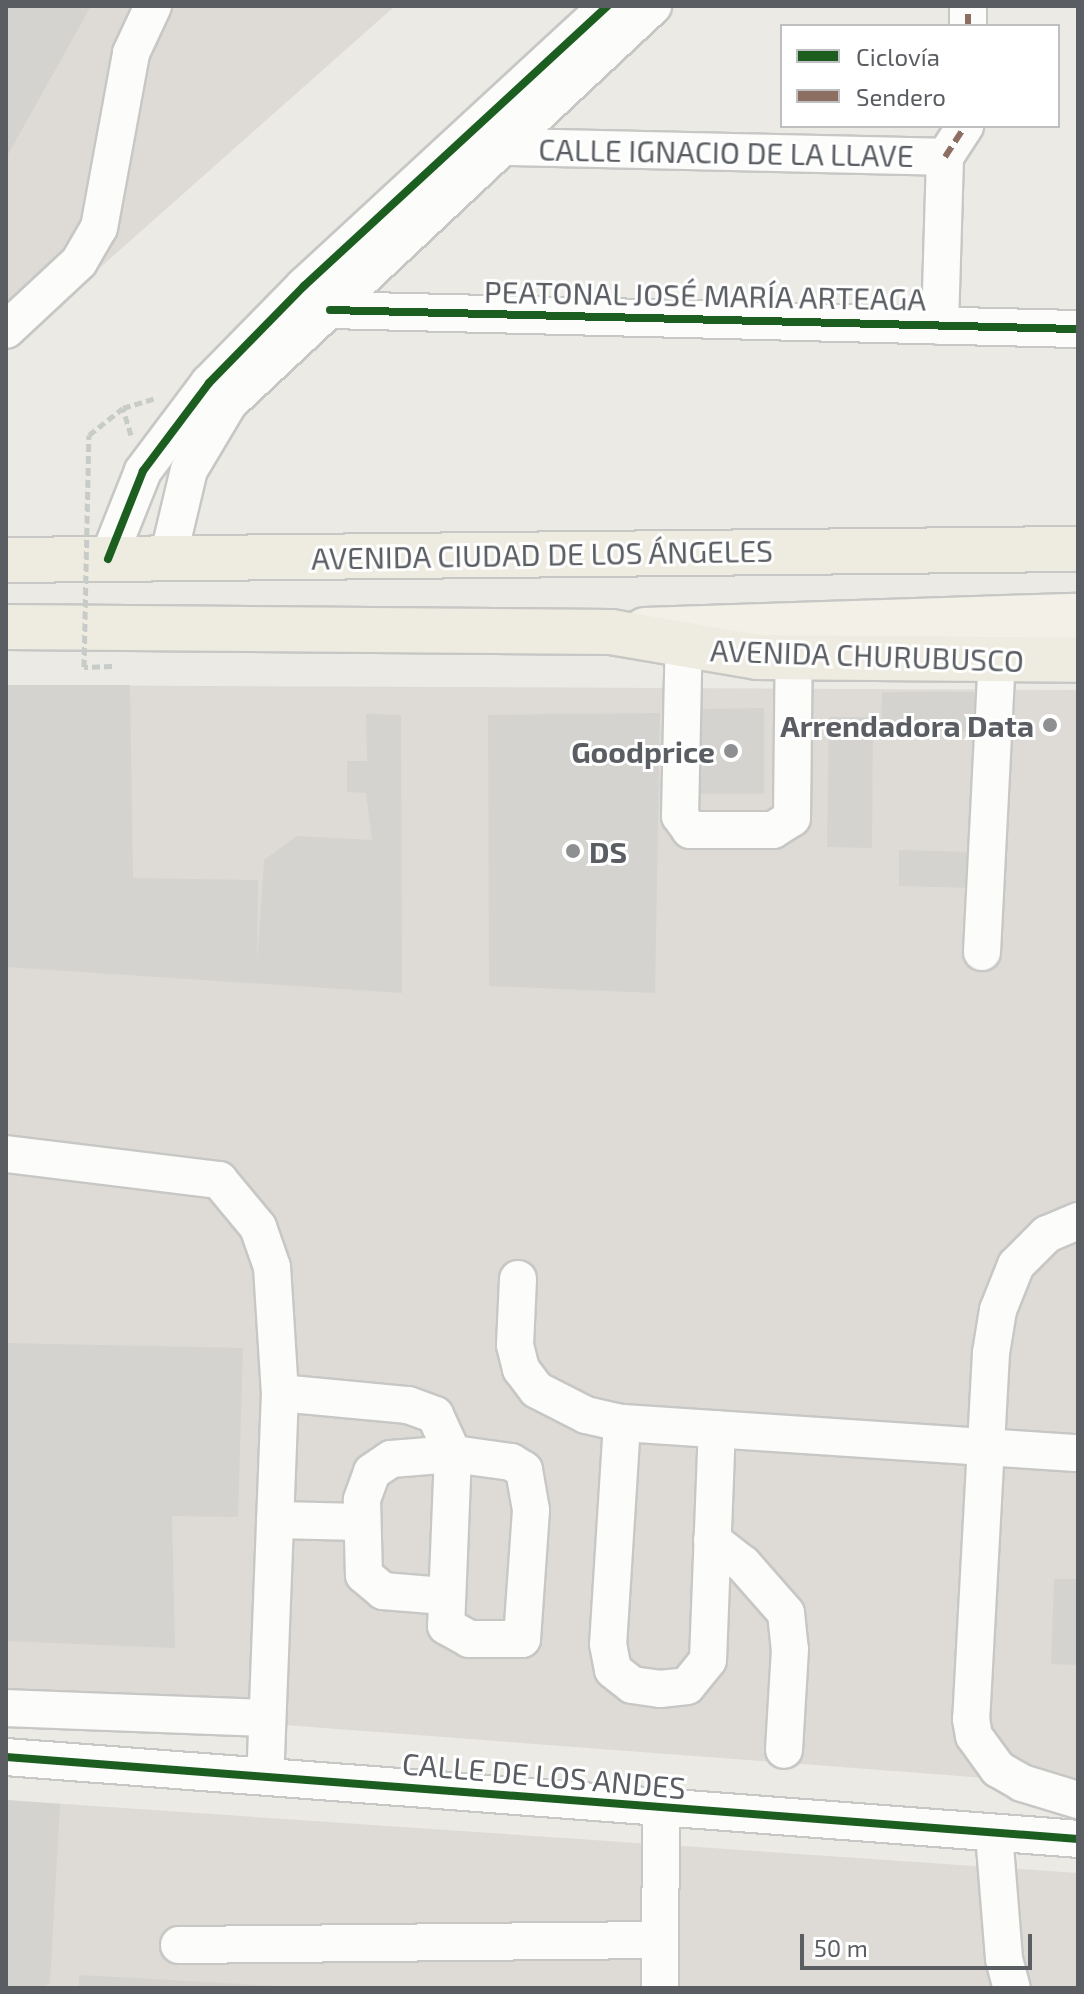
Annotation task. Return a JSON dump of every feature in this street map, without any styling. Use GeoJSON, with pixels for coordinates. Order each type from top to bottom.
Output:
{"type":"FeatureCollection","features":[{"type":"Feature","properties":{"kind":"highway","name":"AVENIDA CIUDAD DE LOS ÁNGELES"},"geometry":{"type":"LineString","coordinates":[[6,560],[1078,549]]}},
{"type":"Feature","properties":{"kind":"highway","name":"AVENIDA CHURUBUSCO"},"geometry":{"type":"LineString","coordinates":[[6,627],[611,632],[683,638],[795,640],[997,660],[1078,660]]}},
{"type":"Feature","properties":{"kind":"main road"},"geometry":{"type":"LineString","coordinates":[[795,640],[1078,616]]}},
{"type":"Feature","properties":{"kind":"street"},"geometry":{"type":"LineString","coordinates":[[6,330],[79,262],[99,228],[131,53],[153,6]]}},
{"type":"Feature","properties":{"kind":"street"},"geometry":{"type":"LineString","coordinates":[[108,559],[143,471],[209,383],[304,286],[607,6]]}},
{"type":"Feature","properties":{"kind":"street"},"geometry":{"type":"LineString","coordinates":[[168,558],[189,470],[229,403],[507,147],[653,6]]}},
{"type":"Feature","properties":{"kind":"street"},"geometry":{"type":"LineString","coordinates":[[940,326],[945,157],[964,128]]}},
{"type":"Feature","properties":{"kind":"street","name":"CALLE IGNACIO DE LA LLAVE"},"geometry":{"type":"LineString","coordinates":[[507,147],[945,157]]}},
{"type":"Feature","properties":{"kind":"street","name":"PEATONAL JOSÉ MARÍA ARTEAGA"},"geometry":{"type":"LineString","coordinates":[[330,310],[1078,329]]}},
{"type":"Feature","properties":{"kind":"street"},"geometry":{"type":"LineString","coordinates":[[683,638],[680,816],[690,830],[773,830],[792,818],[795,640]]}},
{"type":"Feature","properties":{"kind":"street"},"geometry":{"type":"LineString","coordinates":[[982,952],[997,660]]}},
{"type":"Feature","properties":{"kind":"street"},"geometry":{"type":"LineString","coordinates":[[6,1154],[203,1177],[233,1191],[258,1227],[272,1267],[280,1393],[265,1775]]}},
{"type":"Feature","properties":{"kind":"street"},"geometry":{"type":"LineString","coordinates":[[1078,1221],[1047,1234],[1016,1265],[1005,1286],[991,1353],[974,1736],[998,1769],[1022,1783],[1078,1800]]}},
{"type":"Feature","properties":{"kind":"street"},"geometry":{"type":"LineString","coordinates":[[518,1279],[515,1345],[521,1369],[537,1390],[558,1403],[622,1423],[986,1451],[1078,1453]]}},
{"type":"Feature","properties":{"kind":"street"},"geometry":{"type":"LineString","coordinates":[[280,1393],[424,1408],[444,1427],[453,1454],[444,1596],[446,1626],[469,1639],[522,1639],[530,1481],[511,1462],[453,1454],[382,1463],[365,1487],[361,1568],[371,1584],[383,1591],[444,1596]]}},
{"type":"Feature","properties":{"kind":"street"},"geometry":{"type":"LineString","coordinates":[[622,1423],[608,1644],[613,1670],[632,1685],[687,1686],[708,1660],[717,1429]]}},
{"type":"Feature","properties":{"kind":"street"},"geometry":{"type":"LineString","coordinates":[[275,1520],[362,1522]]}},
{"type":"Feature","properties":{"kind":"street"},"geometry":{"type":"LineString","coordinates":[[712,1540],[743,1564],[786,1613],[790,1649],[784,1750]]}},
{"type":"Feature","properties":{"kind":"street"},"geometry":{"type":"LineString","coordinates":[[6,1708],[267,1718]]}},
{"type":"Feature","properties":{"kind":"street","name":"CALLE DE LOS ANDES"},"geometry":{"type":"LineString","coordinates":[[6,1757],[265,1775],[661,1810],[1078,1839]]}},
{"type":"Feature","properties":{"kind":"street"},"geometry":{"type":"LineString","coordinates":[[660,1988],[661,1810]]}},
{"type":"Feature","properties":{"kind":"street"},"geometry":{"type":"LineString","coordinates":[[994,1834],[1004,1959],[1012,1988]]}},
{"type":"Feature","properties":{"kind":"street"},"geometry":{"type":"LineString","coordinates":[[179,1945],[660,1940]]}},
{"type":"Feature","properties":{"kind":"path"},"geometry":{"type":"LineString","coordinates":[[112,666],[84,667],[89,435],[123,408]]}},
{"type":"Feature","properties":{"kind":"shaded area"},"geometry":{"type":"Polygon","coordinates":[[[6,6],[395,6],[6,351],[6,6]]]}},
{"type":"Feature","properties":{"kind":"shaded area"},"geometry":{"type":"Polygon","coordinates":[[[6,685],[1078,690],[1078,1785],[6,1704],[6,685]]]}},
{"type":"Feature","properties":{"kind":"shaded area"},"geometry":{"type":"Polygon","coordinates":[[[6,1800],[1078,1873],[1078,1988],[6,1988],[6,1800]]]}},
{"type":"Feature","properties":{"kind":"building"},"geometry":{"type":"Polygon","coordinates":[[[6,6],[91,6],[6,158],[6,6]]]}},
{"type":"Feature","properties":{"kind":"building"},"geometry":{"type":"Polygon","coordinates":[[[6,685],[130,685],[133,878],[258,880],[257,963],[264,860],[297,836],[372,840],[366,793],[347,792],[347,761],[367,761],[366,714],[401,715],[402,993],[6,967],[6,685]]]}},
{"type":"Feature","properties":{"kind":"building"},"geometry":{"type":"Polygon","coordinates":[[[882,692],[985,692],[985,731],[881,733],[882,692]]]}},
{"type":"Feature","properties":{"kind":"building","name":"Goodprice"},"geometry":{"type":"Polygon","coordinates":[[[764,708],[764,794],[699,794],[698,709],[764,708]]]}},
{"type":"Feature","properties":{"kind":"building","name":"DS"},"geometry":{"type":"Polygon","coordinates":[[[660,713],[655,993],[489,986],[488,715],[660,713]]]}},
{"type":"Feature","properties":{"kind":"building"},"geometry":{"type":"Polygon","coordinates":[[[829,717],[873,717],[872,848],[827,847],[829,717]]]}},
{"type":"Feature","properties":{"kind":"building"},"geometry":{"type":"Polygon","coordinates":[[[899,850],[972,852],[972,888],[899,886],[899,850]]]}},
{"type":"Feature","properties":{"kind":"building"},"geometry":{"type":"Polygon","coordinates":[[[6,1343],[243,1348],[238,1517],[172,1516],[175,1648],[6,1641],[6,1343]]]}},
{"type":"Feature","properties":{"kind":"building"},"geometry":{"type":"Polygon","coordinates":[[[1054,1579],[1078,1579],[1078,1665],[1051,1664],[1054,1579]]]}},
{"type":"Feature","properties":{"kind":"building"},"geometry":{"type":"Polygon","coordinates":[[[6,1800],[60,1804],[50,1983],[42,1988],[6,1988],[6,1800]]]}},
{"type":"Feature","properties":{"kind":"building"},"geometry":{"type":"Polygon","coordinates":[[[79,1975],[279,1986],[279,1988],[79,1988],[79,1975]]]}},
{"type":"Feature","properties":{"kind":"marked path"},"geometry":{"type":"LineString","coordinates":[[968,6],[968,24]]}},
{"type":"Feature","properties":{"kind":"marked path"},"geometry":{"type":"LineString","coordinates":[[945,157],[964,128]]}},
{"type":"Feature","properties":{"kind":"cycle path"},"geometry":{"type":"LineString","coordinates":[[108,559],[143,471],[209,383],[304,286],[607,6]]}},
{"type":"Feature","properties":{"kind":"cycle path"},"geometry":{"type":"LineString","coordinates":[[330,310],[1078,329]]}},
{"type":"Feature","properties":{"kind":"cycle path"},"geometry":{"type":"LineString","coordinates":[[6,1757],[1078,1839]]}},
{"type":"Feature","properties":{"kind":"place","name":"Arrendadora Data"},"geometry":{"type":"Point","coordinates":[1050,725]}},
{"type":"Feature","properties":{"kind":"place","name":"Goodprice"},"geometry":{"type":"Point","coordinates":[731,751]}},
{"type":"Feature","properties":{"kind":"place","name":"DS"},"geometry":{"type":"Point","coordinates":[573,851]}}]}
